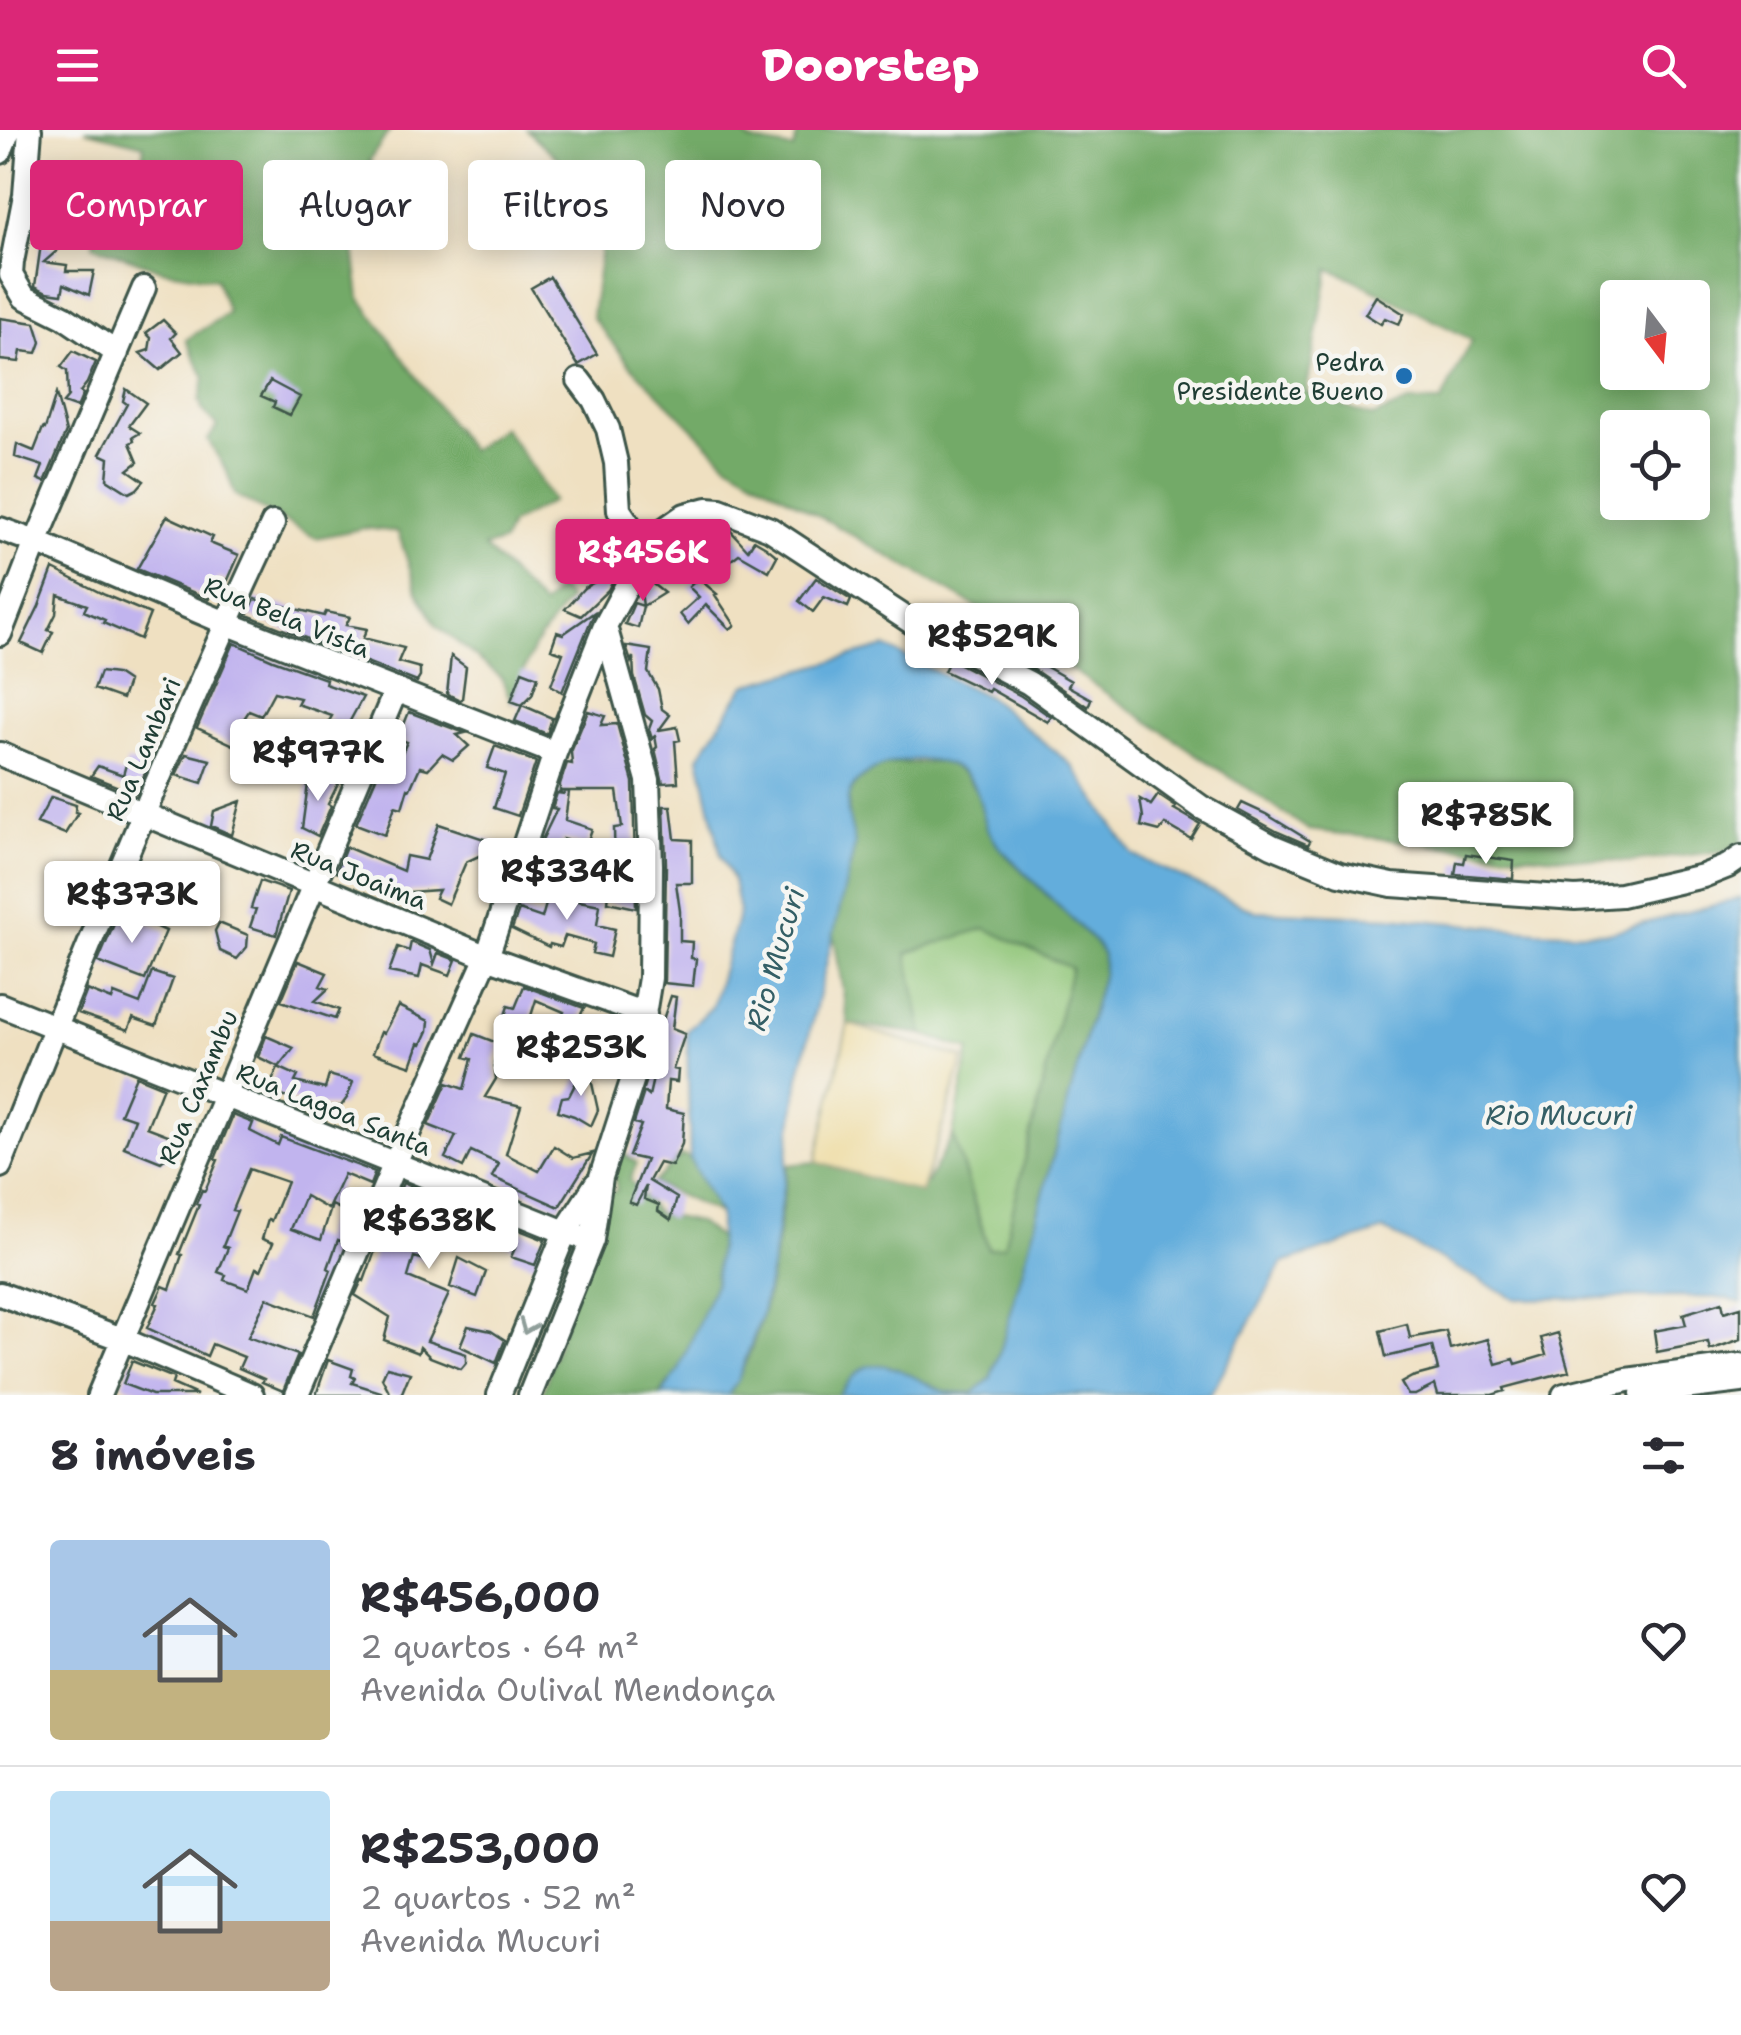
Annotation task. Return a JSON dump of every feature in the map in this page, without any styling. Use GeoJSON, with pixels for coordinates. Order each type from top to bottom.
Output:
{"type":"FeatureCollection","features":[{"type":"Feature","properties":{"kind":"street"},"geometry":{"type":"LineString","coordinates":[[0,152],[9,130]]}},
{"type":"Feature","properties":{"kind":"street"},"geometry":{"type":"LineString","coordinates":[[30,130],[25,196],[12,275],[24,297],[64,317],[117,353]]}},
{"type":"Feature","properties":{"kind":"street"},"geometry":{"type":"LineString","coordinates":[[0,634],[144,288]]}},
{"type":"Feature","properties":{"kind":"street"},"geometry":{"type":"LineString","coordinates":[[578,380],[594,400],[608,430],[616,463],[619,510],[646,550]]}},
{"type":"Feature","properties":{"kind":"street"},"geometry":{"type":"LineString","coordinates":[[297,1395],[395,1163],[488,958],[554,753],[605,626],[646,550],[676,520],[707,509],[720,510],[770,528],[914,623],[1029,683],[1201,808],[1272,846],[1340,874],[1392,885],[1575,898],[1621,895],[1703,876],[1741,857]]}},
{"type":"Feature","properties":{"kind":"street","name":"Rua Lambari"},"geometry":{"type":"LineString","coordinates":[[0,1166],[144,815],[226,623],[274,523]]}},
{"type":"Feature","properties":{"kind":"street","name":"Rua Bela Vista"},"geometry":{"type":"LineString","coordinates":[[0,529],[554,753]]}},
{"type":"Feature","properties":{"kind":"street"},"geometry":{"type":"LineString","coordinates":[[530,1395],[592,1240],[600,1177],[634,1075],[650,978],[648,780],[605,626]]}},
{"type":"Feature","properties":{"kind":"street","name":"Rua Caxambu"},"geometry":{"type":"LineString","coordinates":[[99,1395],[396,690]]}},
{"type":"Feature","properties":{"kind":"street","name":"Rua Joaima"},"geometry":{"type":"LineString","coordinates":[[0,754],[488,958],[645,1014]]}},
{"type":"Feature","properties":{"kind":"street","name":"Rua Lagoa Santa"},"geometry":{"type":"LineString","coordinates":[[0,1005],[592,1240]]}},
{"type":"Feature","properties":{"kind":"street"},"geometry":{"type":"LineString","coordinates":[[499,1395],[565,1232],[600,1177]]}},
{"type":"Feature","properties":{"kind":"street"},"geometry":{"type":"LineString","coordinates":[[0,1294],[252,1395]]}},
{"type":"Feature","properties":{"kind":"street"},"geometry":{"type":"LineString","coordinates":[[1564,1395],[1626,1380],[1741,1365]]}},
{"type":"Feature","properties":{"kind":"street"},"geometry":{"type":"LineString","coordinates":[[1630,1395],[1741,1381]]}},
{"type":"Feature","properties":{"kind":"green space"},"geometry":{"type":"Polygon","coordinates":[[[85,130],[390,130],[370,160],[263,160],[263,250],[354,250],[360,298],[470,451],[503,427],[552,501],[510,525],[503,542],[484,547],[543,606],[559,588],[569,599],[534,647],[511,701],[501,677],[437,626],[418,593],[398,532],[365,528],[316,538],[235,495],[208,440],[217,426],[201,408],[205,378],[186,340],[228,313],[216,279],[162,270],[107,250],[243,250],[243,160],[142,160],[144,145],[85,130]]]}},
{"type":"Feature","properties":{"kind":"green space"},"geometry":{"type":"Polygon","coordinates":[[[527,130],[738,130],[751,141],[793,149],[799,130],[1741,130],[1741,842],[1726,851],[1630,862],[1489,852],[1309,830],[992,616],[726,462],[630,365],[592,317],[601,250],[645,250],[645,160],[559,160],[527,130]],[[1329,269],[1306,393],[1373,417],[1408,402],[1441,402],[1472,340],[1329,269]]]}},
{"type":"Feature","properties":{"kind":"green space"},"geometry":{"type":"Polygon","coordinates":[[[946,762],[965,775],[979,794],[987,827],[1003,852],[1096,943],[1103,955],[1103,973],[1001,1349],[990,1379],[973,1393],[945,1391],[898,1370],[877,1366],[853,1379],[838,1395],[728,1395],[742,1371],[762,1314],[788,1165],[816,1162],[871,1178],[926,1184],[953,1135],[988,1249],[1004,1246],[1071,968],[985,928],[907,953],[923,1034],[848,1024],[833,930],[851,863],[848,795],[873,769],[891,764],[946,762]]]}},
{"type":"Feature","properties":{"kind":"green space"},"geometry":{"type":"Polygon","coordinates":[[[985,928],[1071,968],[1004,1247],[989,1249],[953,1135],[970,1050],[923,1034],[907,953],[985,928]]]}},
{"type":"Feature","properties":{"kind":"green space"},"geometry":{"type":"Polygon","coordinates":[[[618,1150],[637,1163],[630,1180],[657,1214],[698,1222],[719,1238],[715,1284],[679,1370],[659,1395],[542,1395],[603,1197],[617,1190],[611,1163],[618,1150]]]}},
{"type":"Feature","properties":{"kind":"green space"},"geometry":{"type":"Polygon","coordinates":[[[682,1155],[690,1159],[719,1214],[653,1183],[682,1155]]]}},
{"type":"Feature","properties":{"kind":"sand"},"geometry":{"type":"Polygon","coordinates":[[[848,1024],[964,1058],[921,1193],[816,1162],[848,1024]]]}},
{"type":"Feature","properties":{"kind":"water","name":"Rio Mucuri"},"geometry":{"type":"Polygon","coordinates":[[[885,647],[990,698],[1073,766],[1133,855],[1255,911],[1607,933],[1741,898],[1741,1303],[1727,1298],[1681,1297],[1516,1299],[1384,1230],[1283,1263],[1210,1395],[838,1395],[858,1372],[875,1365],[895,1368],[953,1393],[973,1393],[990,1379],[1103,973],[1103,955],[1096,943],[998,846],[967,776],[940,762],[905,761],[872,771],[859,780],[848,798],[855,845],[799,1077],[761,1317],[738,1380],[728,1395],[661,1395],[679,1370],[715,1284],[719,1214],[690,1159],[687,1031],[712,1007],[739,912],[733,880],[721,856],[699,757],[745,685],[885,647]]]}},
{"type":"Feature","properties":{"kind":"building"},"geometry":{"type":"Polygon","coordinates":[[[40,250],[58,250],[44,262],[67,265],[66,271],[94,271],[89,295],[64,284],[62,294],[35,286],[40,250]]]}},
{"type":"Feature","properties":{"kind":"building"},"geometry":{"type":"Polygon","coordinates":[[[550,277],[597,354],[578,365],[531,288],[550,277]]]}},
{"type":"Feature","properties":{"kind":"building"},"geometry":{"type":"Polygon","coordinates":[[[1376,296],[1404,314],[1399,324],[1385,318],[1381,324],[1365,314],[1376,296]]]}},
{"type":"Feature","properties":{"kind":"building"},"geometry":{"type":"Polygon","coordinates":[[[0,318],[35,323],[41,342],[37,353],[21,351],[19,362],[0,360],[0,318]]]}},
{"type":"Feature","properties":{"kind":"building"},"geometry":{"type":"Polygon","coordinates":[[[163,320],[176,333],[171,338],[182,352],[160,370],[140,353],[149,350],[151,338],[146,333],[163,320]]]}},
{"type":"Feature","properties":{"kind":"building"},"geometry":{"type":"Polygon","coordinates":[[[73,351],[96,362],[80,392],[83,394],[77,408],[63,403],[68,397],[67,371],[61,367],[73,351]]]}},
{"type":"Feature","properties":{"kind":"building"},"geometry":{"type":"Polygon","coordinates":[[[270,381],[300,397],[290,415],[261,396],[270,381]]]}},
{"type":"Feature","properties":{"kind":"building"},"geometry":{"type":"Polygon","coordinates":[[[126,389],[146,403],[129,426],[140,433],[130,443],[138,462],[128,470],[144,481],[129,493],[107,479],[109,458],[100,454],[127,404],[123,401],[126,389]]]}},
{"type":"Feature","properties":{"kind":"building"},"geometry":{"type":"Polygon","coordinates":[[[56,394],[66,432],[45,482],[38,479],[43,466],[15,457],[17,444],[34,451],[56,394]]]}},
{"type":"Feature","properties":{"kind":"building"},"geometry":{"type":"Polygon","coordinates":[[[167,516],[213,537],[210,543],[239,555],[227,582],[218,578],[209,599],[137,569],[167,516]]]}},
{"type":"Feature","properties":{"kind":"building"},"geometry":{"type":"Polygon","coordinates":[[[705,525],[717,535],[725,528],[730,530],[748,550],[754,540],[766,547],[777,556],[769,571],[739,554],[726,564],[712,544],[691,530],[705,525]]]}},
{"type":"Feature","properties":{"kind":"building"},"geometry":{"type":"Polygon","coordinates":[[[53,569],[150,614],[140,639],[84,611],[87,605],[58,595],[56,614],[48,630],[53,632],[43,653],[21,643],[53,569]]]}},
{"type":"Feature","properties":{"kind":"building"},"geometry":{"type":"Polygon","coordinates":[[[606,576],[612,582],[608,590],[581,616],[565,609],[584,588],[606,576]]]}},
{"type":"Feature","properties":{"kind":"building"},"geometry":{"type":"Polygon","coordinates":[[[698,578],[717,594],[735,625],[730,629],[706,605],[688,624],[680,614],[699,597],[689,587],[698,578]]]}},
{"type":"Feature","properties":{"kind":"building"},"geometry":{"type":"Polygon","coordinates":[[[816,578],[851,600],[848,607],[824,597],[813,612],[799,601],[816,578]]]}},
{"type":"Feature","properties":{"kind":"building"},"geometry":{"type":"Polygon","coordinates":[[[650,582],[664,593],[643,606],[641,592],[650,582]]]}},
{"type":"Feature","properties":{"kind":"building"},"geometry":{"type":"Polygon","coordinates":[[[255,599],[324,616],[326,612],[350,617],[346,625],[367,629],[363,638],[404,648],[398,662],[420,668],[420,677],[417,682],[247,615],[255,599]]]}},
{"type":"Feature","properties":{"kind":"building"},"geometry":{"type":"Polygon","coordinates":[[[634,603],[643,606],[638,628],[625,624],[634,603]]]}},
{"type":"Feature","properties":{"kind":"building"},"geometry":{"type":"Polygon","coordinates":[[[945,610],[981,632],[986,623],[1004,633],[1002,637],[1010,642],[1003,653],[937,618],[945,610]]]}},
{"type":"Feature","properties":{"kind":"building"},"geometry":{"type":"Polygon","coordinates":[[[596,611],[562,692],[551,685],[563,653],[551,649],[557,632],[563,634],[596,611]]]}},
{"type":"Feature","properties":{"kind":"building"},"geometry":{"type":"Polygon","coordinates":[[[234,643],[363,697],[345,730],[360,736],[354,752],[343,748],[335,770],[304,760],[308,740],[316,744],[332,716],[297,704],[300,698],[274,692],[261,716],[249,711],[237,729],[275,752],[268,761],[197,728],[234,643]]]}},
{"type":"Feature","properties":{"kind":"building"},"geometry":{"type":"Polygon","coordinates":[[[626,646],[651,650],[648,672],[658,689],[662,709],[670,715],[659,730],[677,727],[680,740],[675,741],[678,782],[663,783],[655,736],[652,739],[649,729],[652,721],[645,715],[633,657],[631,662],[626,646]]]}},
{"type":"Feature","properties":{"kind":"building"},"geometry":{"type":"Polygon","coordinates":[[[451,656],[466,667],[460,700],[447,694],[451,656]]]}},
{"type":"Feature","properties":{"kind":"building"},"geometry":{"type":"Polygon","coordinates":[[[1031,658],[1071,681],[1068,686],[1091,699],[1088,707],[1027,665],[1031,658]]]}},
{"type":"Feature","properties":{"kind":"building"},"geometry":{"type":"Polygon","coordinates":[[[950,659],[1021,696],[1051,717],[1048,722],[990,689],[988,692],[944,671],[950,659]]]}},
{"type":"Feature","properties":{"kind":"building"},"geometry":{"type":"Polygon","coordinates":[[[522,671],[538,677],[532,695],[522,705],[511,701],[522,671]]]}},
{"type":"Feature","properties":{"kind":"building"},"geometry":{"type":"Polygon","coordinates":[[[100,672],[116,674],[128,682],[122,699],[94,689],[100,672]]]}},
{"type":"Feature","properties":{"kind":"building"},"geometry":{"type":"Polygon","coordinates":[[[522,705],[552,718],[547,734],[515,721],[522,705]]]}},
{"type":"Feature","properties":{"kind":"building"},"geometry":{"type":"Polygon","coordinates":[[[588,711],[605,716],[601,725],[617,724],[633,782],[636,908],[608,902],[611,877],[615,878],[614,828],[622,827],[617,791],[560,791],[588,711]]]}},
{"type":"Feature","properties":{"kind":"building"},"geometry":{"type":"Polygon","coordinates":[[[409,712],[465,733],[457,735],[469,746],[453,760],[442,754],[428,769],[420,767],[402,808],[395,806],[385,835],[356,824],[380,768],[388,766],[382,764],[399,759],[407,742],[398,739],[409,712]]]}},
{"type":"Feature","properties":{"kind":"building"},"geometry":{"type":"Polygon","coordinates":[[[495,746],[536,762],[518,816],[494,808],[505,774],[487,768],[495,746]]]}},
{"type":"Feature","properties":{"kind":"building"},"geometry":{"type":"Polygon","coordinates":[[[186,754],[210,760],[202,783],[176,775],[186,754]]]}},
{"type":"Feature","properties":{"kind":"building"},"geometry":{"type":"Polygon","coordinates":[[[127,761],[148,766],[136,794],[91,776],[98,766],[123,775],[127,761]]]}},
{"type":"Feature","properties":{"kind":"building"},"geometry":{"type":"Polygon","coordinates":[[[342,776],[318,836],[302,828],[308,784],[342,776]]]}},
{"type":"Feature","properties":{"kind":"building"},"geometry":{"type":"Polygon","coordinates":[[[569,792],[565,820],[592,829],[586,846],[563,839],[553,870],[534,864],[557,809],[552,808],[557,793],[569,792]]]}},
{"type":"Feature","properties":{"kind":"building"},"geometry":{"type":"Polygon","coordinates":[[[1158,795],[1200,824],[1191,839],[1165,824],[1160,831],[1141,826],[1140,799],[1151,805],[1158,795]]]}},
{"type":"Feature","properties":{"kind":"building"},"geometry":{"type":"Polygon","coordinates":[[[51,797],[76,805],[78,813],[65,834],[37,823],[51,797]]]}},
{"type":"Feature","properties":{"kind":"building"},"geometry":{"type":"Polygon","coordinates":[[[241,801],[232,835],[211,826],[214,811],[241,801]]]}},
{"type":"Feature","properties":{"kind":"building"},"geometry":{"type":"Polygon","coordinates":[[[1242,803],[1310,841],[1308,845],[1238,810],[1242,803]]]}},
{"type":"Feature","properties":{"kind":"building"},"geometry":{"type":"Polygon","coordinates":[[[664,806],[671,806],[675,839],[692,840],[692,883],[676,883],[680,941],[692,942],[691,958],[696,959],[693,986],[664,983],[664,806]]]}},
{"type":"Feature","properties":{"kind":"building"},"geometry":{"type":"Polygon","coordinates":[[[439,824],[508,847],[501,867],[486,862],[483,854],[466,862],[448,904],[435,898],[439,890],[386,893],[358,877],[336,872],[346,847],[403,871],[406,856],[426,860],[439,824]]]}},
{"type":"Feature","properties":{"kind":"building"},"geometry":{"type":"Polygon","coordinates":[[[1466,854],[1514,861],[1513,879],[1455,874],[1457,862],[1464,863],[1466,854]]]}},
{"type":"Feature","properties":{"kind":"building"},"geometry":{"type":"Polygon","coordinates":[[[260,881],[289,891],[276,935],[250,927],[256,909],[251,908],[260,881]]]}},
{"type":"Feature","properties":{"kind":"building"},"geometry":{"type":"Polygon","coordinates":[[[561,887],[582,893],[579,901],[600,905],[597,925],[615,929],[609,957],[592,953],[594,944],[565,936],[561,947],[549,947],[512,929],[519,910],[542,918],[548,897],[558,900],[561,887]]]}},
{"type":"Feature","properties":{"kind":"building"},"geometry":{"type":"Polygon","coordinates":[[[120,910],[166,931],[145,980],[98,962],[120,910]]]}},
{"type":"Feature","properties":{"kind":"building"},"geometry":{"type":"Polygon","coordinates":[[[219,923],[248,935],[247,947],[237,959],[220,951],[215,931],[219,923]]]}},
{"type":"Feature","properties":{"kind":"building"},"geometry":{"type":"Polygon","coordinates":[[[411,942],[430,950],[434,964],[438,953],[456,960],[450,975],[422,965],[419,978],[389,972],[398,947],[409,951],[411,942]]]}},
{"type":"Feature","properties":{"kind":"building"},"geometry":{"type":"Polygon","coordinates":[[[298,961],[327,973],[320,986],[328,989],[315,1001],[339,1010],[335,1019],[281,1001],[298,961]]]}},
{"type":"Feature","properties":{"kind":"building"},"geometry":{"type":"Polygon","coordinates":[[[152,972],[173,979],[156,1026],[133,1018],[128,1030],[78,1013],[87,990],[112,1000],[114,994],[140,1004],[152,972]]]}},
{"type":"Feature","properties":{"kind":"building"},"geometry":{"type":"Polygon","coordinates":[[[524,986],[584,1008],[575,1027],[561,1020],[564,1012],[536,1000],[524,1038],[500,1031],[508,1006],[515,1008],[524,986]]]}},
{"type":"Feature","properties":{"kind":"building"},"geometry":{"type":"Polygon","coordinates":[[[671,996],[676,997],[672,1029],[685,1034],[673,1069],[678,1070],[677,1082],[668,1081],[666,1109],[684,1113],[682,1144],[672,1166],[659,1163],[649,1181],[677,1198],[671,1220],[658,1211],[659,1205],[644,1199],[646,1186],[636,1205],[629,1202],[646,1160],[629,1156],[641,1125],[634,1123],[644,1092],[649,1096],[659,1052],[653,1050],[671,996]]]}},
{"type":"Feature","properties":{"kind":"building"},"geometry":{"type":"Polygon","coordinates":[[[398,1006],[429,1021],[411,1066],[373,1053],[398,1006]]]}},
{"type":"Feature","properties":{"kind":"building"},"geometry":{"type":"Polygon","coordinates":[[[474,1034],[500,1044],[494,1062],[496,1079],[485,1097],[521,1106],[506,1154],[539,1171],[554,1146],[573,1158],[593,1153],[559,1207],[492,1177],[499,1164],[471,1151],[463,1167],[445,1158],[456,1136],[428,1125],[447,1083],[464,1089],[472,1059],[465,1057],[474,1034]]]}},
{"type":"Feature","properties":{"kind":"building"},"geometry":{"type":"Polygon","coordinates":[[[266,1036],[294,1048],[279,1067],[258,1057],[266,1036]]]}},
{"type":"Feature","properties":{"kind":"building"},"geometry":{"type":"Polygon","coordinates":[[[587,1061],[598,1110],[591,1126],[558,1111],[562,1097],[569,1096],[587,1061]]]}},
{"type":"Feature","properties":{"kind":"building"},"geometry":{"type":"Polygon","coordinates":[[[278,1067],[298,1076],[295,1082],[325,1089],[329,1075],[353,1082],[341,1106],[310,1106],[268,1091],[278,1067]]]}},
{"type":"Feature","properties":{"kind":"building"},"geometry":{"type":"Polygon","coordinates":[[[136,1076],[163,1087],[147,1127],[181,1140],[161,1162],[124,1147],[135,1119],[120,1114],[136,1076]]]}},
{"type":"Feature","properties":{"kind":"building"},"geometry":{"type":"Polygon","coordinates":[[[233,1115],[253,1123],[250,1131],[278,1145],[281,1137],[375,1172],[370,1185],[344,1174],[328,1209],[305,1196],[291,1229],[321,1240],[332,1205],[356,1217],[345,1243],[338,1240],[314,1316],[267,1298],[248,1337],[298,1355],[283,1391],[239,1368],[244,1357],[212,1344],[207,1356],[147,1328],[163,1286],[170,1289],[199,1205],[196,1204],[202,1190],[205,1191],[218,1160],[215,1159],[233,1115]],[[249,1169],[223,1246],[228,1248],[218,1272],[226,1275],[224,1280],[248,1289],[256,1268],[261,1270],[273,1243],[262,1239],[287,1182],[249,1169]]]}},
{"type":"Feature","properties":{"kind":"building"},"geometry":{"type":"Polygon","coordinates":[[[403,1183],[437,1197],[434,1203],[480,1223],[484,1216],[545,1240],[535,1265],[511,1257],[515,1248],[494,1238],[492,1244],[469,1233],[462,1242],[439,1236],[429,1261],[414,1257],[408,1277],[449,1294],[427,1341],[466,1354],[461,1369],[430,1357],[420,1347],[418,1353],[384,1340],[390,1317],[355,1295],[379,1240],[408,1250],[418,1223],[404,1202],[395,1201],[403,1183]]]}},
{"type":"Feature","properties":{"kind":"building"},"geometry":{"type":"Polygon","coordinates":[[[459,1258],[486,1272],[477,1297],[450,1287],[459,1258]]]}},
{"type":"Feature","properties":{"kind":"building"},"geometry":{"type":"Polygon","coordinates":[[[1722,1302],[1724,1312],[1741,1307],[1741,1339],[1710,1350],[1708,1342],[1657,1352],[1654,1331],[1686,1325],[1683,1314],[1722,1302]]]}},
{"type":"Feature","properties":{"kind":"building"},"geometry":{"type":"Polygon","coordinates":[[[1407,1324],[1410,1338],[1446,1331],[1450,1349],[1488,1339],[1496,1364],[1514,1359],[1516,1364],[1546,1355],[1541,1338],[1558,1333],[1569,1371],[1504,1388],[1505,1391],[1492,1395],[1438,1395],[1435,1385],[1408,1395],[1401,1383],[1438,1370],[1432,1346],[1386,1357],[1380,1331],[1407,1324]]]}},
{"type":"Feature","properties":{"kind":"building"},"geometry":{"type":"Polygon","coordinates":[[[468,1326],[491,1331],[505,1340],[496,1363],[460,1346],[468,1326]]]}},
{"type":"Feature","properties":{"kind":"building"},"geometry":{"type":"Polygon","coordinates":[[[328,1360],[353,1369],[352,1383],[381,1392],[380,1395],[316,1395],[328,1360]]]}},
{"type":"Feature","properties":{"kind":"building"},"geometry":{"type":"Polygon","coordinates":[[[132,1361],[174,1378],[172,1384],[197,1395],[152,1395],[123,1384],[132,1361]]]}},
{"type":"Feature","properties":{"kind":"building"},"geometry":{"type":"Polygon","coordinates":[[[387,1367],[410,1373],[401,1395],[391,1395],[382,1378],[387,1367]]]}},
{"type":"Feature","properties":{"kind":"place","name":"Pedra Presidente Bueno"},"geometry":{"type":"Point","coordinates":[1404,376]}}]}
